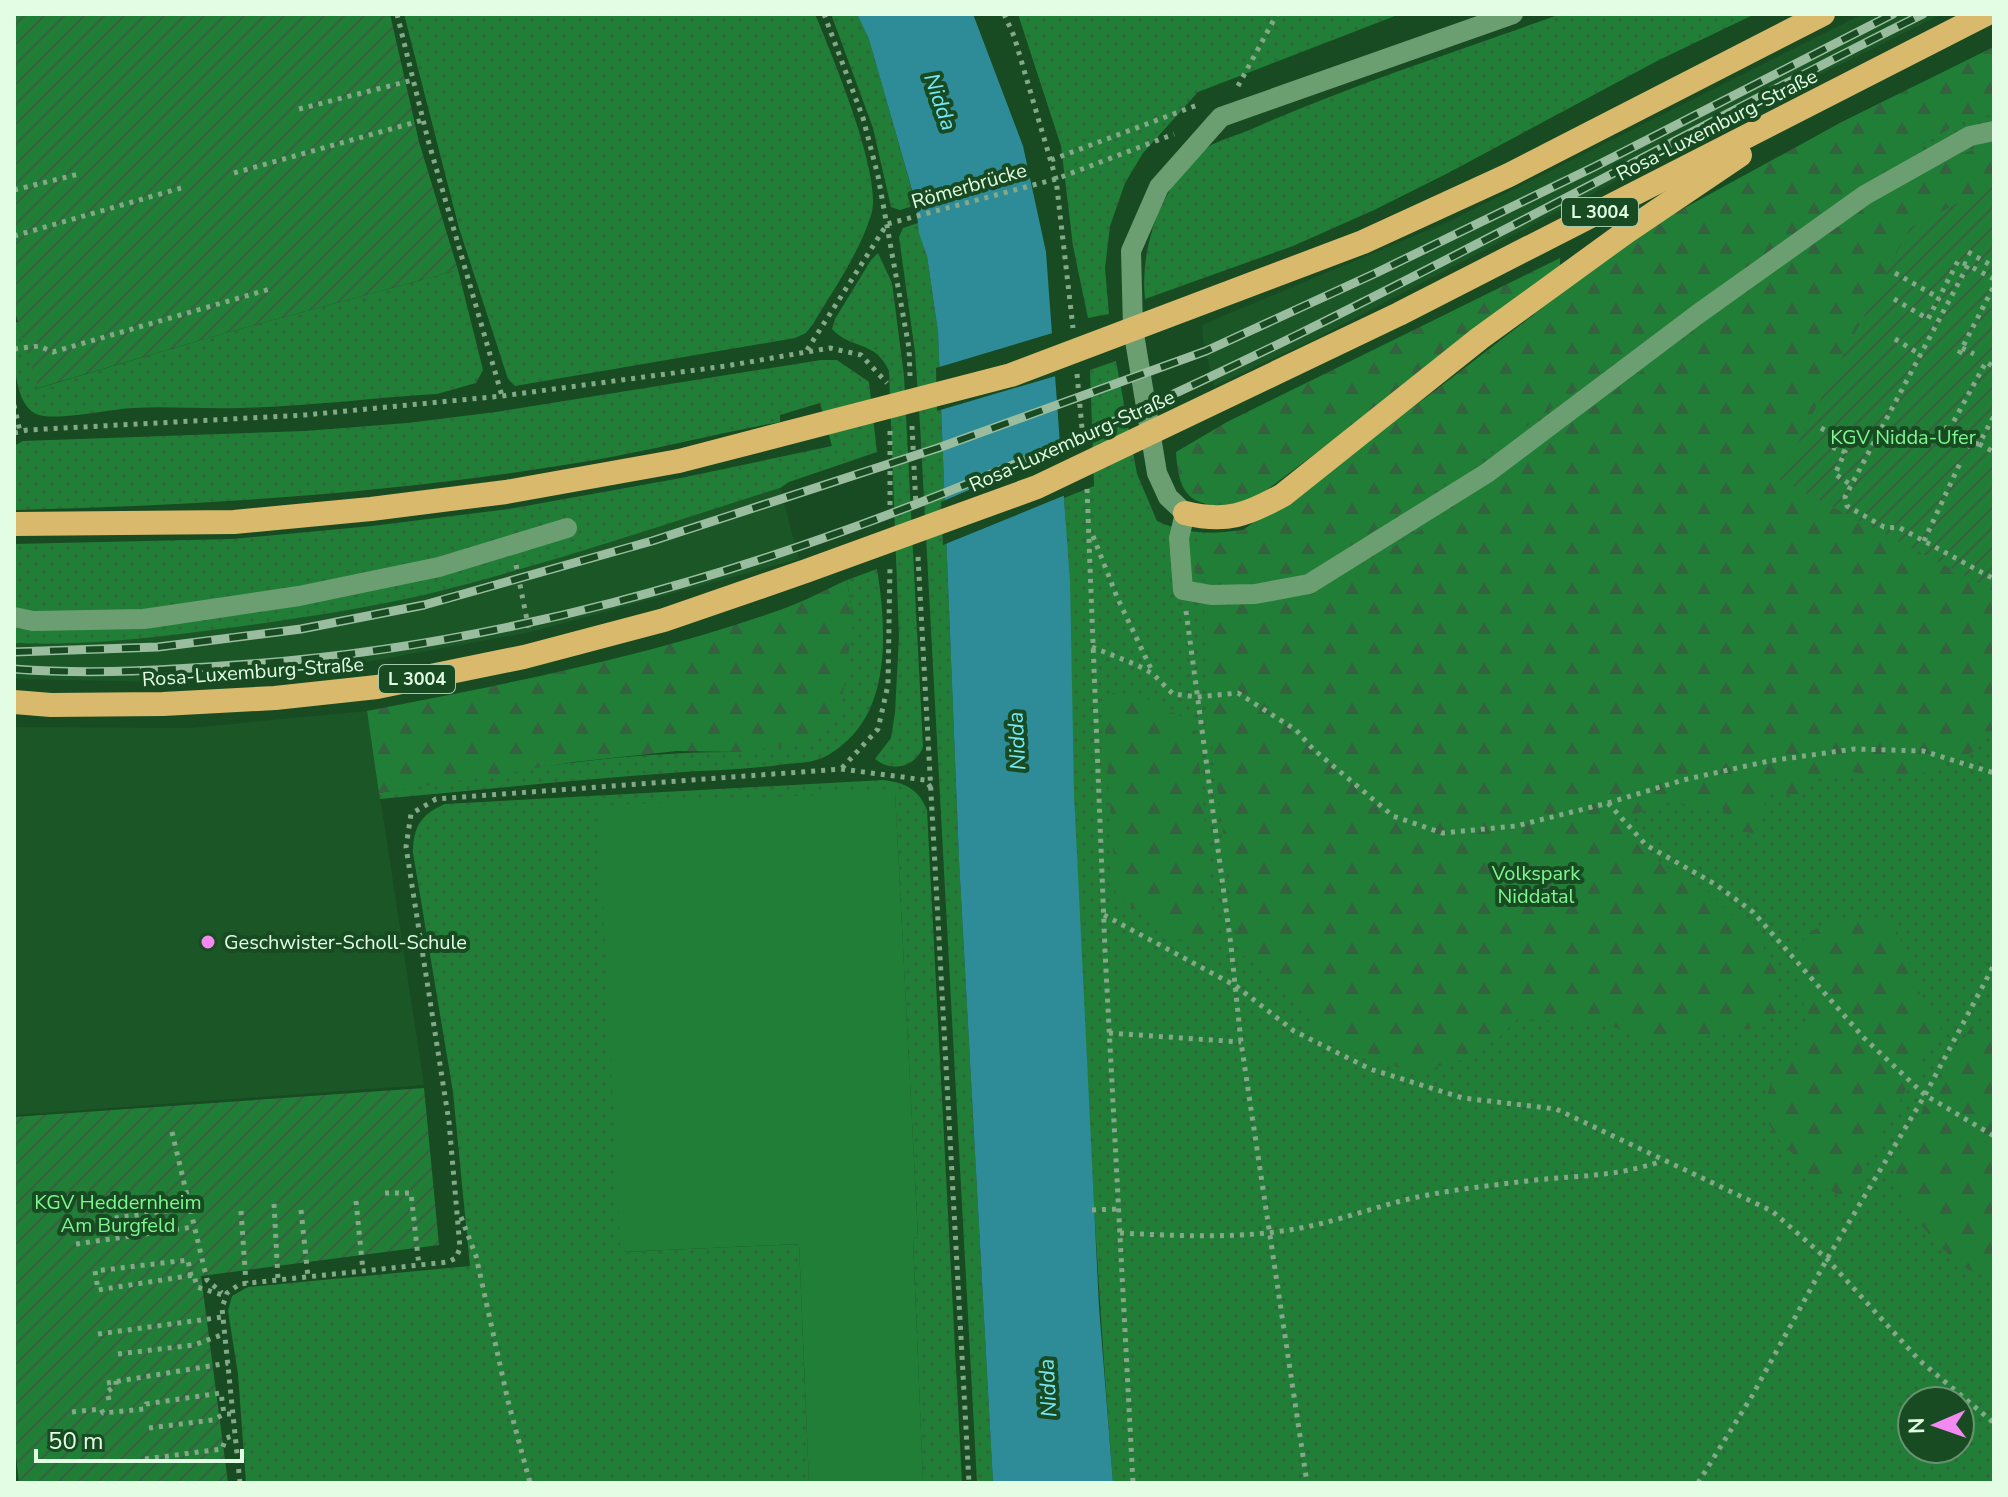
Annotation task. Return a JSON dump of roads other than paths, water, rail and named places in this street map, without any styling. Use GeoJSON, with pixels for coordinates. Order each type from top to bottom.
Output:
{"type":"FeatureCollection","features":[{"type":"Feature","properties":{"kind":"highway"},"geometry":{"type":"LineString","coordinates":[[14,524],[234,522],[506,492],[679,461],[1011,375],[1363,242],[1509,175],[1823,14]]}},
{"type":"Feature","properties":{"kind":"highway","name":"Rosa-Luxemburg-Straße"},"geometry":{"type":"LineString","coordinates":[[14,702],[51,705],[163,704],[275,698],[377,687],[524,657],[664,620],[806,571],[1037,487],[1211,405],[1426,301],[1986,14]]}},
{"type":"Feature","properties":{"kind":"highway"},"geometry":{"type":"LineString","coordinates":[[1185,513],[1234,517],[1252,512],[1283,495],[1480,338],[1626,232],[1830,94]]}},
{"type":"Feature","properties":{"kind":"street"},"geometry":{"type":"LineString","coordinates":[[1513,14],[1217,108],[1159,187],[1131,251],[1133,328],[1157,473],[1168,497],[1185,513],[1179,538],[1183,590],[1211,595],[1255,594],[1309,584],[1487,473],[1698,314],[1865,195],[1970,136],[1994,131]]}},
{"type":"Feature","properties":{"kind":"street"},"geometry":{"type":"LineString","coordinates":[[14,617],[33,621],[160,616],[299,596],[439,567],[567,528]]}},
{"type":"Feature","properties":{"kind":"water","name":"Nidda"},"geometry":{"type":"Polygon","coordinates":[[[857,14],[973,14],[1023,146],[1046,252],[1070,581],[1074,792],[1099,1307],[1113,1483],[993,1483],[959,860],[938,332],[916,204],[869,39],[857,14]]]}},
{"type":"Feature","properties":{"kind":"railway"},"geometry":{"type":"LineString","coordinates":[[14,652],[158,647],[301,629],[424,605],[652,541],[938,448],[1206,351],[1594,167],[1893,14]]}},
{"type":"Feature","properties":{"kind":"railway"},"geometry":{"type":"LineString","coordinates":[[14,669],[103,672],[250,664],[474,634],[692,581],[905,508],[1114,421],[1320,324],[1923,14]]}},
{"type":"Feature","properties":{"kind":"place","name":"Geschwister-Scholl-Schule"},"geometry":{"type":"Point","coordinates":[208,942]}},
{"type":"Feature","properties":{"kind":"park label","name":"KGV Nidda-Ufer"},"geometry":{"type":"Point","coordinates":[1903,437]}},
{"type":"Feature","properties":{"kind":"park label","name":"Volkspark Niddatal"},"geometry":{"type":"Point","coordinates":[1536,884]}},
{"type":"Feature","properties":{"kind":"park label","name":"KGV Heddernheim Am Burgfeld"},"geometry":{"type":"Point","coordinates":[118,1214]}}]}
